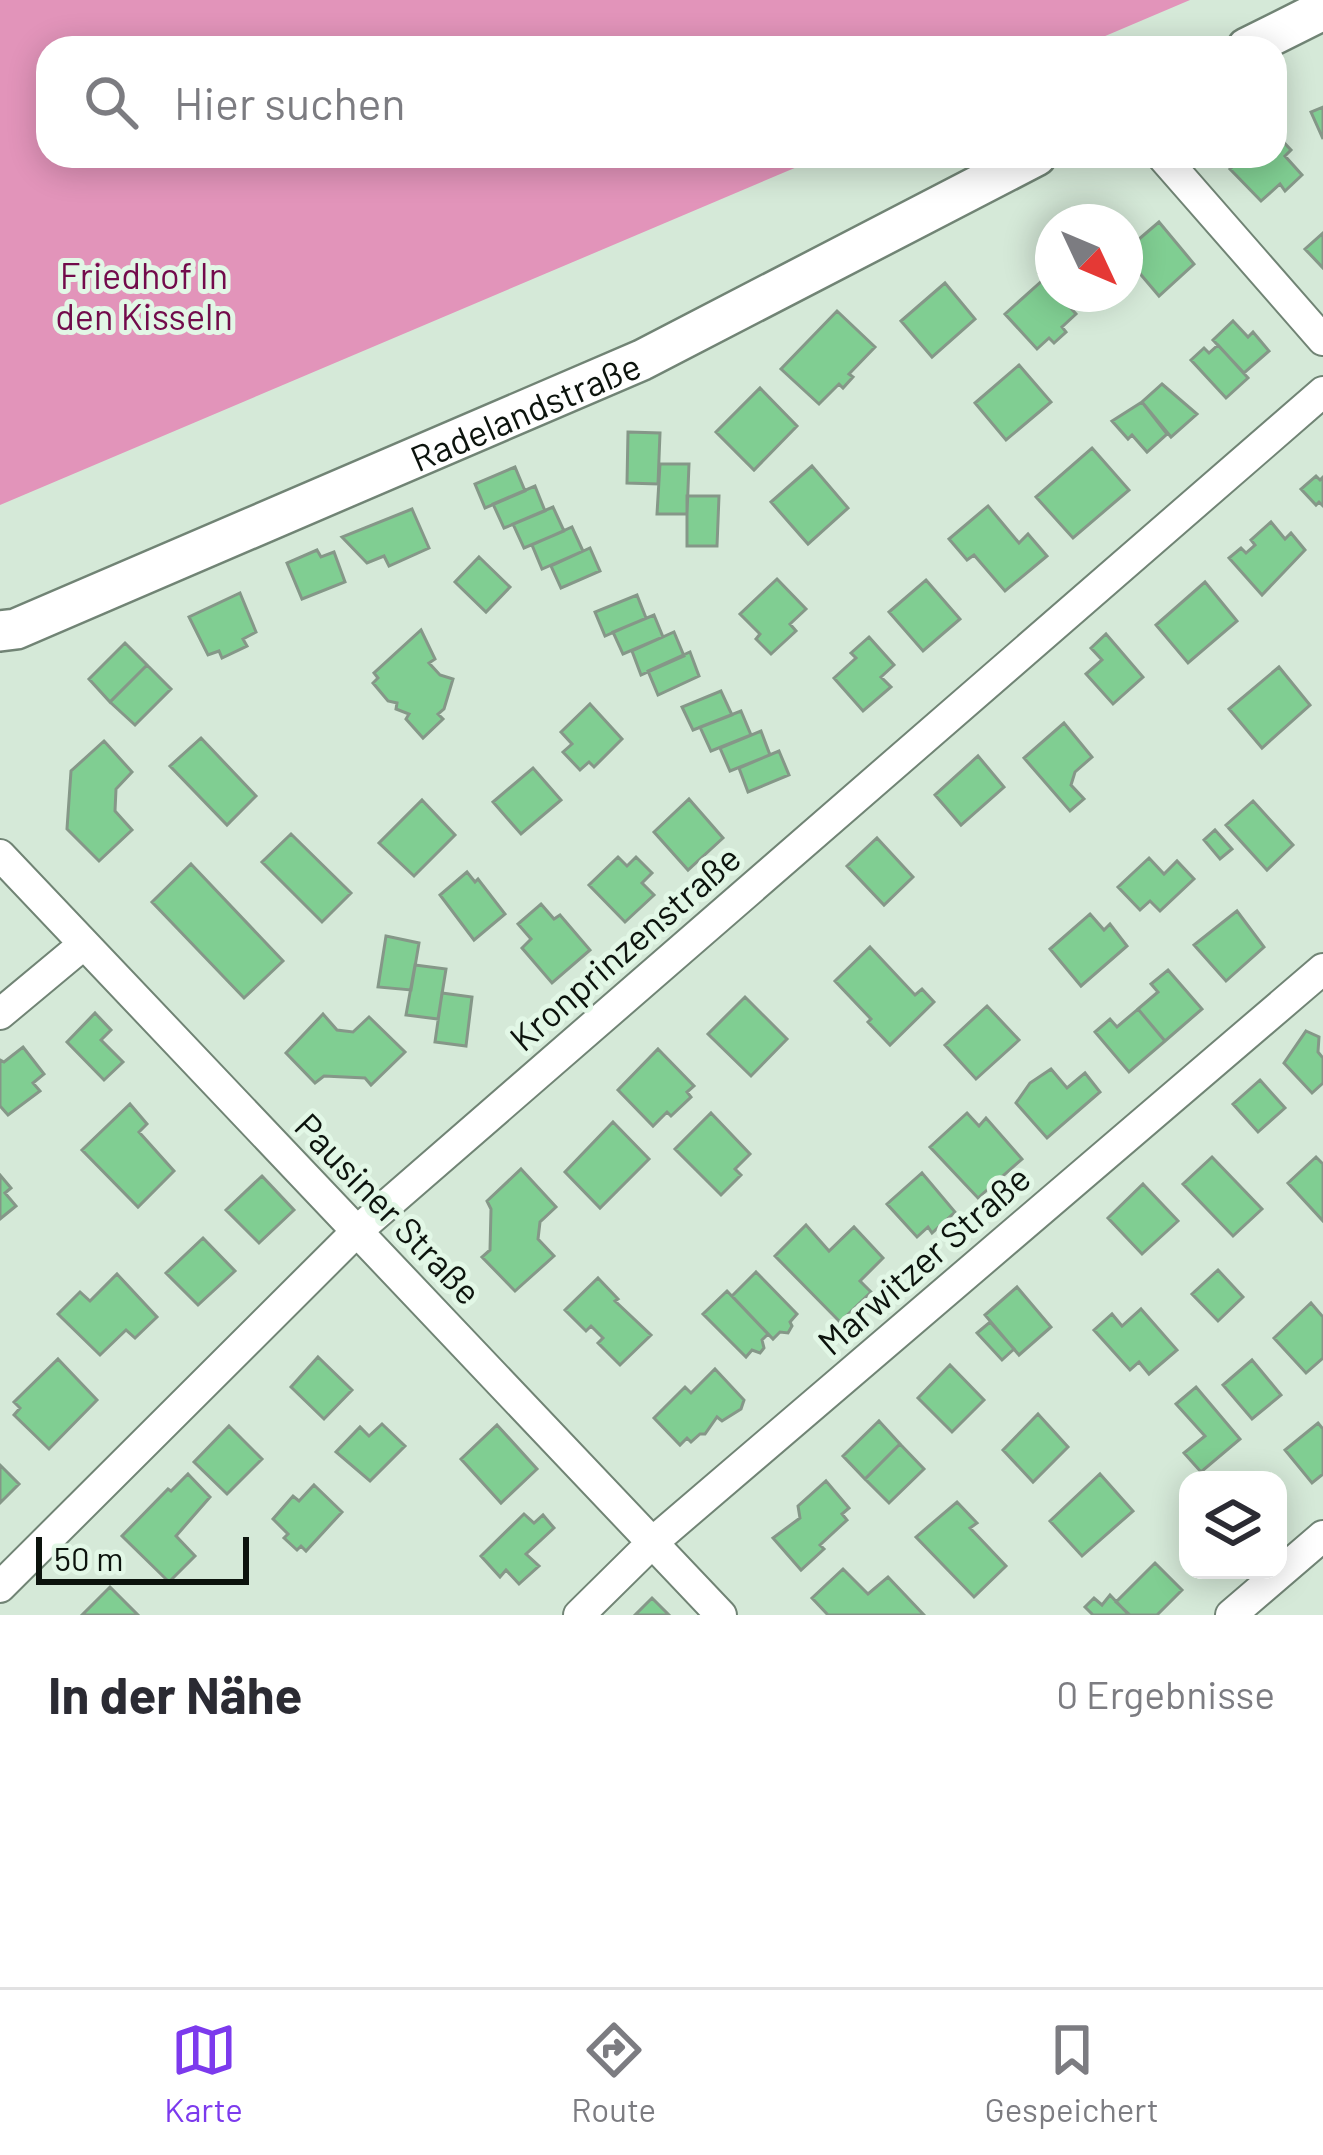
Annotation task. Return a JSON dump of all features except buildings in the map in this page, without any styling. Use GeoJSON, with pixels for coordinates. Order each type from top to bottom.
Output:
{"type":"FeatureCollection","features":[{"type":"Feature","properties":{"kind":"street"},"geometry":{"type":"LineString","coordinates":[[1271,36],[1323,10]]}},
{"type":"Feature","properties":{"kind":"street","name":"Radelandstraße"},"geometry":{"type":"LineString","coordinates":[[0,631],[16,629],[642,360],[1013,168]]}},
{"type":"Feature","properties":{"kind":"street"},"geometry":{"type":"LineString","coordinates":[[1172,168],[1323,340]]}},
{"type":"Feature","properties":{"kind":"street","name":"Kronprinzenstraße"},"geometry":{"type":"LineString","coordinates":[[0,1587],[357,1231],[1323,392]]}},
{"type":"Feature","properties":{"kind":"street","name":"Pausiner Straße"},"geometry":{"type":"LineString","coordinates":[[0,856],[721,1615]]}},
{"type":"Feature","properties":{"kind":"street"},"geometry":{"type":"LineString","coordinates":[[0,1014],[84,944]]}},
{"type":"Feature","properties":{"kind":"street","name":"Marwitzer Straße"},"geometry":{"type":"LineString","coordinates":[[579,1615],[653,1542],[1323,969]]}},
{"type":"Feature","properties":{"kind":"street"},"geometry":{"type":"LineString","coordinates":[[1231,1615],[1323,1536]]}},
{"type":"Feature","properties":{"kind":"green space","name":"Friedhof In den Kisseln"},"geometry":{"type":"Polygon","coordinates":[[[0,0],[1190,0],[1105,36],[36,36],[36,168],[795,168],[0,505],[0,0]]]}}]}
